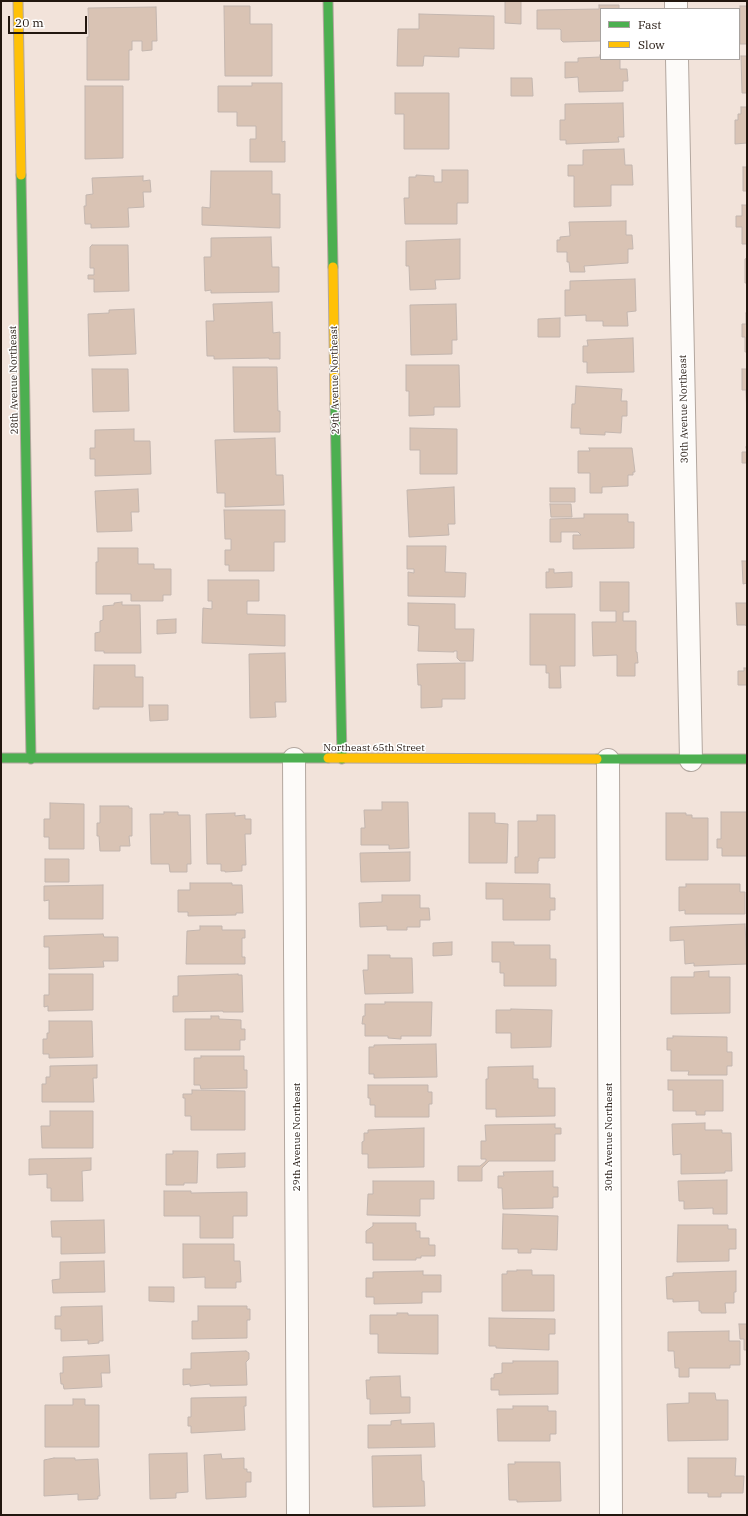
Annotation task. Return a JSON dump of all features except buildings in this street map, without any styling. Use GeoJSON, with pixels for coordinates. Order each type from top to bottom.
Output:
{"type":"FeatureCollection","features":[{"type":"Feature","properties":{"kind":"street","name":"28th Avenue Northeast"},"geometry":{"type":"LineString","coordinates":[[18,1],[31,759]]}},
{"type":"Feature","properties":{"kind":"street","name":"29th Avenue Northeast"},"geometry":{"type":"LineString","coordinates":[[328,1],[342,759]]}},
{"type":"Feature","properties":{"kind":"street","name":"30th Avenue Northeast"},"geometry":{"type":"LineString","coordinates":[[677,60],[691,760]]}},
{"type":"Feature","properties":{"kind":"street","name":"Northeast 65th Street"},"geometry":{"type":"LineString","coordinates":[[1,758],[747,759]]}},
{"type":"Feature","properties":{"kind":"street","name":"29th Avenue Northeast"},"geometry":{"type":"LineString","coordinates":[[294,759],[298,1515]]}},
{"type":"Feature","properties":{"kind":"street","name":"30th Avenue Northeast"},"geometry":{"type":"LineString","coordinates":[[608,760],[611,1515]]}},
{"type":"Feature","properties":{"kind":"traffic: fast"},"geometry":{"type":"LineString","coordinates":[[328,1],[333,267]]}},
{"type":"Feature","properties":{"kind":"traffic: fast"},"geometry":{"type":"LineString","coordinates":[[21,175],[31,759]]}},
{"type":"Feature","properties":{"kind":"traffic: fast"},"geometry":{"type":"LineString","coordinates":[[335,404],[342,759]]}},
{"type":"Feature","properties":{"kind":"traffic: fast"},"geometry":{"type":"LineString","coordinates":[[1,758],[328,758]]}},
{"type":"Feature","properties":{"kind":"traffic: fast"},"geometry":{"type":"LineString","coordinates":[[597,759],[747,759]]}},
{"type":"Feature","properties":{"kind":"traffic: slow"},"geometry":{"type":"LineString","coordinates":[[18,1],[21,175]]}},
{"type":"Feature","properties":{"kind":"traffic: slow"},"geometry":{"type":"LineString","coordinates":[[333,267],[335,404]]}},
{"type":"Feature","properties":{"kind":"traffic: slow"},"geometry":{"type":"LineString","coordinates":[[328,758],[597,759]]}}]}
